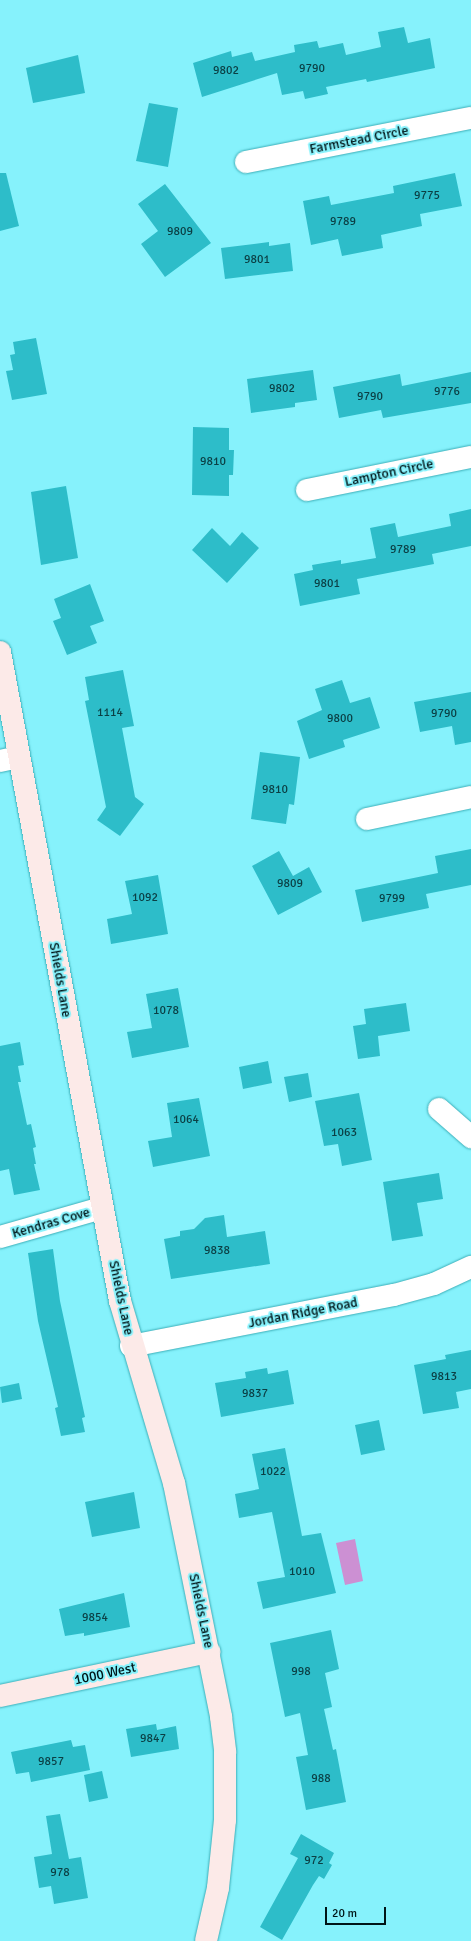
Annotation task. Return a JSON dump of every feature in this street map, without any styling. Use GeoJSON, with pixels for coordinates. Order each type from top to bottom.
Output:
{"type":"FeatureCollection","features":[{"type":"Feature","properties":{"kind":"main road","name":"Shields Lane"},"geometry":{"type":"LineString","coordinates":[[0,652],[10,759],[121,1308],[131,1346],[167,1455],[209,1652],[221,1717],[226,1788],[223,1853],[206,1941]]}},
{"type":"Feature","properties":{"kind":"main road","name":"1000 West"},"geometry":{"type":"LineString","coordinates":[[0,1696],[209,1652]]}},
{"type":"Feature","properties":{"kind":"street","name":"Farmstead Circle"},"geometry":{"type":"LineString","coordinates":[[246,162],[471,118]]}},
{"type":"Feature","properties":{"kind":"street","name":"Lampton Circle"},"geometry":{"type":"LineString","coordinates":[[307,490],[471,457]]}},
{"type":"Feature","properties":{"kind":"street"},"geometry":{"type":"LineString","coordinates":[[367,819],[471,797]]}},
{"type":"Feature","properties":{"kind":"street"},"geometry":{"type":"LineString","coordinates":[[439,1109],[471,1137]]}},
{"type":"Feature","properties":{"kind":"street","name":"Kendras Cove"},"geometry":{"type":"LineString","coordinates":[[0,1237],[102,1208]]}},
{"type":"Feature","properties":{"kind":"street","name":"Jordan Ridge Road"},"geometry":{"type":"LineString","coordinates":[[131,1346],[394,1295],[434,1284],[471,1267]]}},
{"type":"Feature","properties":{"kind":"shaded area"},"geometry":{"type":"Polygon","coordinates":[[[355,1539],[363,1581],[345,1585],[336,1543],[355,1539]]]}},
{"type":"Feature","properties":{"kind":"building"},"geometry":{"type":"Polygon","coordinates":[[[404,27],[408,43],[430,38],[435,68],[367,82],[366,79],[326,87],[328,94],[305,99],[303,91],[282,95],[277,73],[202,97],[193,63],[231,51],[232,57],[252,52],[255,61],[295,52],[294,45],[317,41],[319,48],[343,43],[346,55],[381,47],[378,32],[404,27]]]}},
{"type":"Feature","properties":{"kind":"building"},"geometry":{"type":"Polygon","coordinates":[[[78,55],[85,93],[33,103],[26,68],[78,55]]]}},
{"type":"Feature","properties":{"kind":"building"},"geometry":{"type":"Polygon","coordinates":[[[149,103],[178,108],[168,167],[136,161],[149,103]]]}},
{"type":"Feature","properties":{"kind":"building"},"geometry":{"type":"Polygon","coordinates":[[[0,173],[6,173],[19,226],[0,231],[0,173]]]}},
{"type":"Feature","properties":{"kind":"building"},"geometry":{"type":"Polygon","coordinates":[[[455,173],[462,206],[420,214],[422,226],[381,235],[383,248],[342,256],[338,239],[311,245],[303,201],[329,196],[331,205],[394,193],[393,186],[455,173]]]}},
{"type":"Feature","properties":{"kind":"building"},"geometry":{"type":"Polygon","coordinates":[[[165,184],[211,243],[165,277],[141,244],[158,231],[138,204],[165,184]]]}},
{"type":"Feature","properties":{"kind":"building"},"geometry":{"type":"Polygon","coordinates":[[[269,242],[269,246],[290,243],[293,271],[225,279],[221,248],[269,242]]]}},
{"type":"Feature","properties":{"kind":"building"},"geometry":{"type":"Polygon","coordinates":[[[36,338],[47,394],[12,400],[6,371],[13,370],[10,355],[15,354],[13,342],[36,338]]]}},
{"type":"Feature","properties":{"kind":"building"},"geometry":{"type":"Polygon","coordinates":[[[313,370],[317,400],[295,403],[295,407],[251,413],[247,379],[313,370]]]}},
{"type":"Feature","properties":{"kind":"building"},"geometry":{"type":"Polygon","coordinates":[[[471,372],[471,403],[383,418],[381,410],[339,418],[333,387],[400,374],[402,386],[471,372]]]}},
{"type":"Feature","properties":{"kind":"building"},"geometry":{"type":"Polygon","coordinates":[[[193,427],[229,428],[229,450],[234,450],[233,475],[229,475],[229,496],[192,495],[193,427]]]}},
{"type":"Feature","properties":{"kind":"building"},"geometry":{"type":"Polygon","coordinates":[[[66,486],[78,558],[41,565],[31,492],[66,486]]]}},
{"type":"Feature","properties":{"kind":"building"},"geometry":{"type":"Polygon","coordinates":[[[471,509],[471,546],[432,554],[434,564],[357,579],[360,594],[300,606],[294,574],[313,570],[312,565],[341,560],[341,564],[376,558],[370,528],[395,523],[398,537],[451,526],[449,514],[471,509]]]}},
{"type":"Feature","properties":{"kind":"building"},"geometry":{"type":"Polygon","coordinates":[[[212,528],[230,546],[242,532],[259,548],[227,583],[192,550],[212,528]]]}},
{"type":"Feature","properties":{"kind":"building"},"geometry":{"type":"Polygon","coordinates":[[[90,584],[104,621],[90,626],[97,643],[67,655],[53,621],[61,618],[54,599],[90,584]]]}},
{"type":"Feature","properties":{"kind":"building"},"geometry":{"type":"Polygon","coordinates":[[[123,670],[134,726],[122,728],[135,797],[144,804],[120,836],[97,820],[106,807],[85,701],[89,700],[85,677],[123,670]]]}},
{"type":"Feature","properties":{"kind":"building"},"geometry":{"type":"Polygon","coordinates":[[[342,680],[350,703],[370,697],[380,728],[343,740],[345,747],[309,759],[297,721],[322,710],[315,689],[342,680]]]}},
{"type":"Feature","properties":{"kind":"building"},"geometry":{"type":"Polygon","coordinates":[[[471,692],[471,742],[455,745],[452,726],[420,732],[414,702],[471,692]]]}},
{"type":"Feature","properties":{"kind":"building"},"geometry":{"type":"Polygon","coordinates":[[[260,752],[300,757],[294,805],[289,804],[286,824],[251,819],[260,752]]]}},
{"type":"Feature","properties":{"kind":"building"},"geometry":{"type":"Polygon","coordinates":[[[471,849],[471,885],[426,894],[429,908],[362,922],[355,890],[438,873],[435,856],[471,849]]]}},
{"type":"Feature","properties":{"kind":"building"},"geometry":{"type":"Polygon","coordinates":[[[279,851],[293,876],[309,867],[322,892],[278,915],[252,866],[279,851]]]}},
{"type":"Feature","properties":{"kind":"building"},"geometry":{"type":"Polygon","coordinates":[[[158,875],[168,934],[111,944],[107,919],[132,914],[125,881],[158,875]]]}},
{"type":"Feature","properties":{"kind":"building"},"geometry":{"type":"Polygon","coordinates":[[[178,988],[189,1047],[132,1058],[127,1032],[152,1028],[146,994],[178,988]]]}},
{"type":"Feature","properties":{"kind":"building"},"geometry":{"type":"Polygon","coordinates":[[[406,1003],[410,1031],[378,1036],[380,1056],[358,1059],[353,1026],[366,1024],[364,1009],[406,1003]]]}},
{"type":"Feature","properties":{"kind":"building"},"geometry":{"type":"Polygon","coordinates":[[[20,1042],[24,1065],[18,1066],[21,1082],[18,1082],[27,1125],[31,1124],[36,1147],[33,1148],[36,1164],[34,1164],[40,1190],[14,1195],[9,1169],[0,1171],[0,1046],[20,1042]]]}},
{"type":"Feature","properties":{"kind":"building"},"geometry":{"type":"Polygon","coordinates":[[[268,1061],[272,1083],[243,1089],[239,1067],[268,1061]]]}},
{"type":"Feature","properties":{"kind":"building"},"geometry":{"type":"Polygon","coordinates":[[[308,1073],[312,1097],[289,1102],[284,1077],[308,1073]]]}},
{"type":"Feature","properties":{"kind":"building"},"geometry":{"type":"Polygon","coordinates":[[[359,1093],[372,1160],[342,1166],[338,1144],[324,1146],[315,1101],[359,1093]]]}},
{"type":"Feature","properties":{"kind":"building"},"geometry":{"type":"Polygon","coordinates":[[[199,1098],[210,1156],[153,1167],[148,1141],[172,1137],[167,1103],[199,1098]]]}},
{"type":"Feature","properties":{"kind":"building"},"geometry":{"type":"Polygon","coordinates":[[[439,1173],[443,1199],[417,1203],[423,1236],[392,1241],[383,1182],[439,1173]]]}},
{"type":"Feature","properties":{"kind":"building"},"geometry":{"type":"Polygon","coordinates":[[[224,1215],[227,1237],[265,1231],[270,1264],[171,1279],[164,1239],[180,1236],[180,1231],[194,1229],[205,1218],[224,1215]]]}},
{"type":"Feature","properties":{"kind":"building"},"geometry":{"type":"Polygon","coordinates":[[[53,1249],[60,1301],[85,1417],[82,1418],[85,1432],[61,1436],[55,1408],[58,1407],[38,1321],[28,1253],[53,1249]]]}},
{"type":"Feature","properties":{"kind":"building"},"geometry":{"type":"Polygon","coordinates":[[[471,1350],[471,1389],[456,1392],[459,1408],[423,1414],[414,1365],[446,1359],[445,1355],[471,1350]]]}},
{"type":"Feature","properties":{"kind":"building"},"geometry":{"type":"Polygon","coordinates":[[[267,1368],[268,1374],[288,1370],[294,1404],[221,1417],[215,1383],[246,1378],[245,1372],[267,1368]]]}},
{"type":"Feature","properties":{"kind":"building"},"geometry":{"type":"Polygon","coordinates":[[[19,1383],[22,1399],[2,1403],[0,1387],[19,1383]]]}},
{"type":"Feature","properties":{"kind":"building"},"geometry":{"type":"Polygon","coordinates":[[[379,1420],[385,1450],[361,1455],[355,1425],[379,1420]]]}},
{"type":"Feature","properties":{"kind":"building"},"geometry":{"type":"Polygon","coordinates":[[[285,1448],[302,1536],[321,1533],[336,1593],[263,1609],[257,1582],[285,1577],[272,1512],[239,1518],[235,1494],[259,1489],[252,1454],[285,1448]]]}},
{"type":"Feature","properties":{"kind":"building"},"geometry":{"type":"Polygon","coordinates":[[[134,1492],[140,1528],[92,1537],[85,1502],[134,1492]]]}},
{"type":"Feature","properties":{"kind":"building"},"geometry":{"type":"Polygon","coordinates":[[[124,1593],[130,1627],[84,1636],[84,1633],[65,1636],[59,1609],[124,1593]]]}},
{"type":"Feature","properties":{"kind":"building"},"geometry":{"type":"Polygon","coordinates":[[[331,1630],[339,1669],[325,1673],[332,1707],[324,1709],[333,1750],[336,1749],[346,1802],[306,1810],[296,1757],[308,1755],[300,1713],[285,1717],[270,1643],[331,1630]]]}},
{"type":"Feature","properties":{"kind":"building"},"geometry":{"type":"Polygon","coordinates":[[[156,1724],[157,1730],[176,1726],[179,1749],[131,1757],[126,1729],[156,1724]]]}},
{"type":"Feature","properties":{"kind":"building"},"geometry":{"type":"Polygon","coordinates":[[[71,1740],[73,1747],[85,1745],[90,1770],[31,1782],[29,1772],[16,1774],[11,1752],[71,1740]]]}},
{"type":"Feature","properties":{"kind":"building"},"geometry":{"type":"Polygon","coordinates":[[[102,1771],[108,1798],[89,1802],[84,1775],[102,1771]]]}},
{"type":"Feature","properties":{"kind":"building"},"geometry":{"type":"Polygon","coordinates":[[[60,1814],[69,1859],[81,1857],[88,1898],[54,1904],[51,1886],[39,1888],[34,1857],[52,1854],[46,1816],[60,1814]]]}},
{"type":"Feature","properties":{"kind":"building"},"geometry":{"type":"Polygon","coordinates":[[[301,1834],[334,1853],[329,1863],[332,1865],[324,1879],[319,1876],[313,1885],[282,1940],[260,1927],[298,1858],[290,1854],[301,1834]]]}}]}
